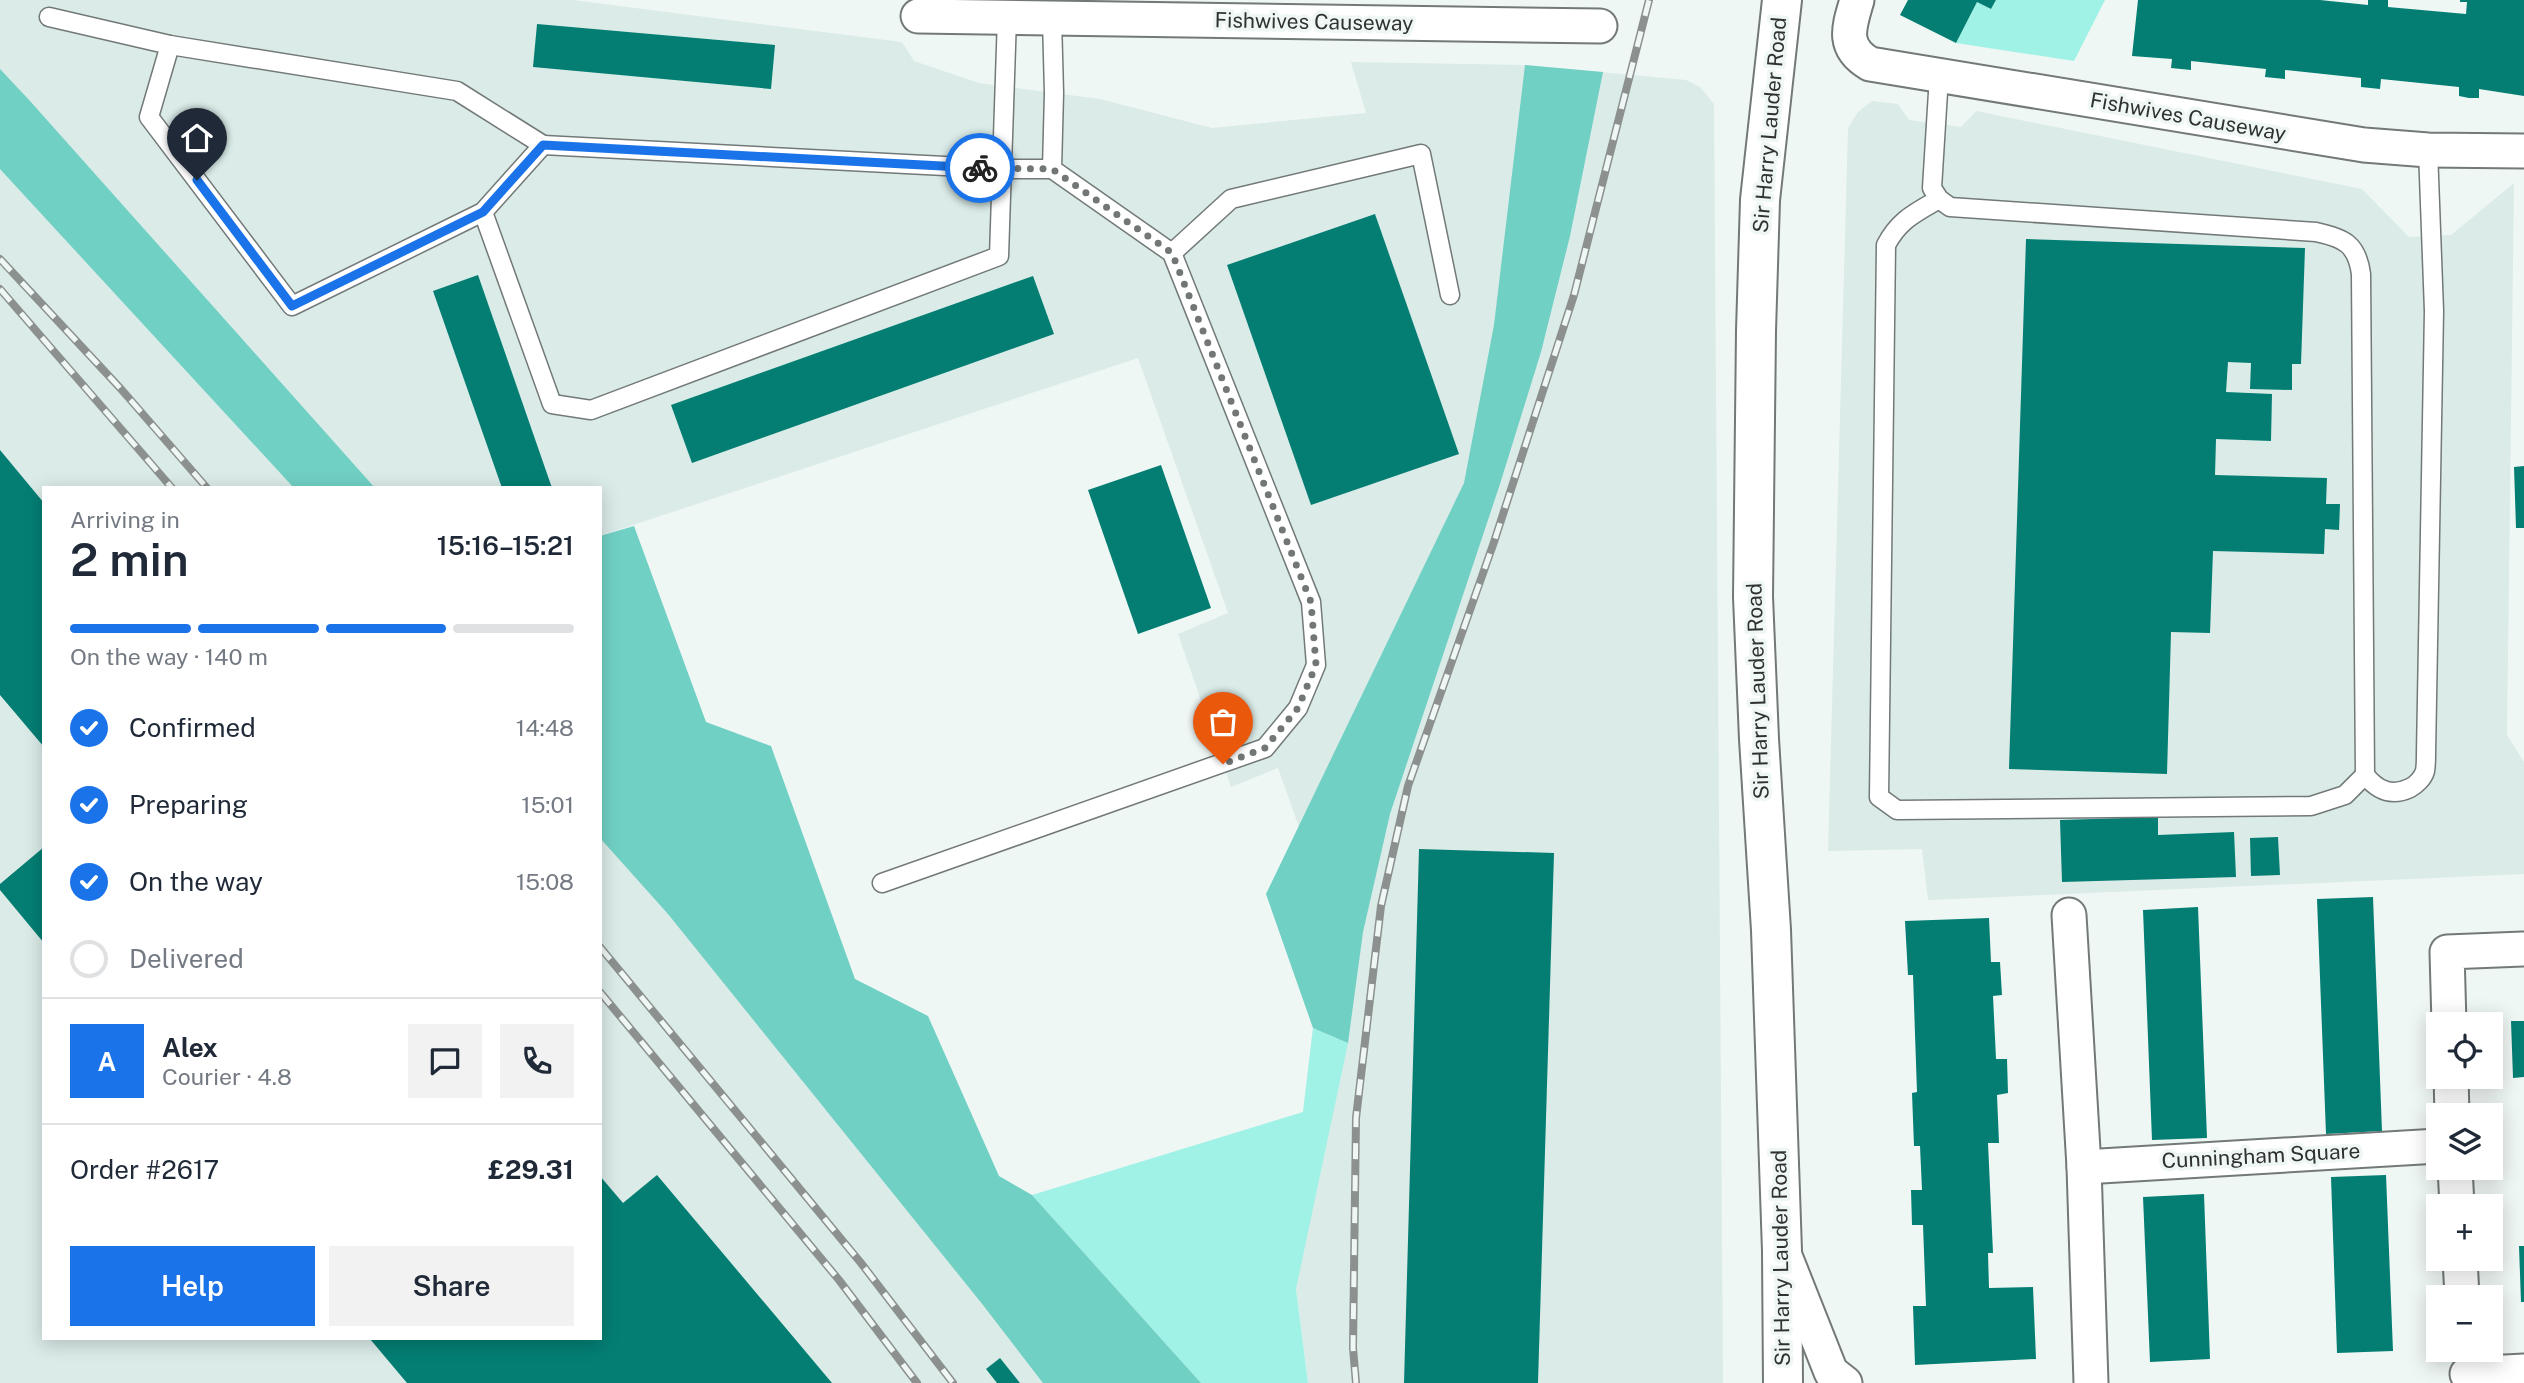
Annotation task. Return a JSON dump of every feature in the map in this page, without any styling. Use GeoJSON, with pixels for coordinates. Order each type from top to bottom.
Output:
{"type":"FeatureCollection","features":[{"type":"Feature","properties":{"kind":"main road","name":"Sir Harry Lauder Road"},"geometry":{"type":"LineString","coordinates":[[1782,0],[1760,200],[1753,597],[1771,930],[1782,1251],[1783,1383]]}},
{"type":"Feature","properties":{"kind":"street","name":"Fishwives Causeway"},"geometry":{"type":"LineString","coordinates":[[1857,0],[1850,26],[1850,42],[1856,56],[1870,64],[2364,145],[2428,150],[2524,151]]}},
{"type":"Feature","properties":{"kind":"street","name":"Fishwives Causeway"},"geometry":{"type":"LineString","coordinates":[[918,16],[1029,13],[1600,26]]}},
{"type":"Feature","properties":{"kind":"street"},"geometry":{"type":"LineString","coordinates":[[2069,915],[2084,1167],[2091,1383]]}},
{"type":"Feature","properties":{"kind":"street"},"geometry":{"type":"LineString","coordinates":[[2449,1012],[2447,952],[2523,949]]}},
{"type":"Feature","properties":{"kind":"street","name":"Cunningham Square"},"geometry":{"type":"LineString","coordinates":[[2084,1167],[2426,1147]]}},
{"type":"Feature","properties":{"kind":"street"},"geometry":{"type":"LineString","coordinates":[[1782,1251],[1830,1372],[1845,1383]]}},
{"type":"Feature","properties":{"kind":"street"},"geometry":{"type":"LineString","coordinates":[[2466,1369],[2524,1371]]}},
{"type":"Feature","properties":{"kind":"lane"},"geometry":{"type":"LineString","coordinates":[[483,212],[552,404],[591,410],[999,256],[1002,169],[1029,13]]}},
{"type":"Feature","properties":{"kind":"lane"},"geometry":{"type":"LineString","coordinates":[[1029,13],[1054,93],[1052,169]]}},
{"type":"Feature","properties":{"kind":"lane"},"geometry":{"type":"LineString","coordinates":[[49,17],[170,45],[457,91],[543,145],[1002,169],[1052,169],[1172,253],[1311,602],[1316,665],[1298,708],[1265,748],[881,883]]}},
{"type":"Feature","properties":{"kind":"lane"},"geometry":{"type":"LineString","coordinates":[[170,45],[149,117],[292,306],[483,212],[543,145]]}},
{"type":"Feature","properties":{"kind":"lane"},"geometry":{"type":"LineString","coordinates":[[1939,76],[1932,188],[1938,199],[1951,207],[2316,232],[2337,237],[2351,247],[2359,258],[2365,775],[2374,786],[2386,792],[2399,793],[2415,786],[2425,773],[2434,311],[2428,150]]}},
{"type":"Feature","properties":{"kind":"lane"},"geometry":{"type":"LineString","coordinates":[[1172,253],[1231,199],[1420,154],[1450,295]]}},
{"type":"Feature","properties":{"kind":"lane"},"geometry":{"type":"LineString","coordinates":[[1938,199],[1912,214],[1895,228],[1886,245],[1879,797],[1897,810],[2311,807],[2345,795],[2365,775]]}},
{"type":"Feature","properties":{"kind":"shaded area"},"geometry":{"type":"Polygon","coordinates":[[[0,0],[573,0],[902,42],[914,61],[979,83],[1100,99],[1212,128],[1366,113],[1351,62],[1525,65],[1686,80],[1700,87],[1714,104],[1723,1383],[1308,1383],[1296,1289],[1303,1112],[1313,1028],[1266,894],[1299,827],[1278,768],[1231,787],[1178,634],[1228,613],[1138,358],[602,535],[602,486],[42,486],[42,1340],[602,1340],[602,747],[1075,1383],[0,1383],[0,0]]]}},
{"type":"Feature","properties":{"kind":"shaded area"},"geometry":{"type":"Polygon","coordinates":[[[1525,65],[1603,72],[1570,236],[1541,352],[1390,814],[1363,932],[1348,1043],[1313,1028],[1266,894],[1464,483],[1494,325],[1525,65]]]}},
{"type":"Feature","properties":{"kind":"shaded area"},"geometry":{"type":"Polygon","coordinates":[[[0,69],[373,486],[292,486],[0,169],[0,69]]]}},
{"type":"Feature","properties":{"kind":"shaded area"},"geometry":{"type":"Polygon","coordinates":[[[1872,101],[1898,104],[1909,120],[1961,127],[1976,111],[2362,189],[2409,237],[2451,235],[2514,183],[2507,735],[2524,762],[2524,874],[1928,900],[1922,849],[1828,851],[1848,128],[1858,112],[1872,101]]]}},
{"type":"Feature","properties":{"kind":"shaded area"},"geometry":{"type":"Polygon","coordinates":[[[634,526],[706,722],[771,746],[855,979],[928,1016],[999,1176],[1032,1195],[1201,1383],[1043,1383],[668,914],[602,840],[602,535],[634,526]]]}},
{"type":"Feature","properties":{"kind":"green space"},"geometry":{"type":"Polygon","coordinates":[[[1996,0],[2105,0],[2074,61],[1956,43],[1977,2],[1991,9],[1996,0]]]}},
{"type":"Feature","properties":{"kind":"green space"},"geometry":{"type":"Polygon","coordinates":[[[1313,1028],[1348,1043],[1296,1289],[1308,1383],[1201,1383],[1032,1195],[1303,1112],[1313,1028]]]}},
{"type":"Feature","properties":{"kind":"building"},"geometry":{"type":"Polygon","coordinates":[[[1908,0],[1996,0],[1991,9],[1977,2],[1956,43],[1900,15],[1908,0]]]}},
{"type":"Feature","properties":{"kind":"building"},"geometry":{"type":"Polygon","coordinates":[[[2138,0],[2320,0],[2368,5],[2368,0],[2388,0],[2388,7],[2466,14],[2467,2],[2460,0],[2524,0],[2524,96],[2479,89],[2479,98],[2469,98],[2459,96],[2459,87],[2381,79],[2380,89],[2361,87],[2361,78],[2285,70],[2285,79],[2265,77],[2266,69],[2191,61],[2191,70],[2171,68],[2172,59],[2132,56],[2138,0]]]}},
{"type":"Feature","properties":{"kind":"building"},"geometry":{"type":"Polygon","coordinates":[[[537,24],[775,45],[771,89],[533,67],[537,24]]]}},
{"type":"Feature","properties":{"kind":"building"},"geometry":{"type":"Polygon","coordinates":[[[1375,214],[1459,454],[1311,505],[1227,265],[1375,214]]]}},
{"type":"Feature","properties":{"kind":"building"},"geometry":{"type":"Polygon","coordinates":[[[2026,239],[2305,248],[2301,364],[2292,364],[2292,390],[2250,389],[2251,363],[2228,362],[2226,392],[2272,394],[2271,441],[2216,439],[2215,475],[2327,478],[2326,504],[2340,504],[2339,530],[2325,529],[2324,554],[2213,551],[2210,633],[2171,632],[2167,774],[2009,769],[2026,239]]]}},
{"type":"Feature","properties":{"kind":"building"},"geometry":{"type":"Polygon","coordinates":[[[478,275],[551,486],[501,486],[433,291],[478,275]]]}},
{"type":"Feature","properties":{"kind":"building"},"geometry":{"type":"Polygon","coordinates":[[[1033,276],[1054,334],[692,463],[671,405],[1033,276]]]}},
{"type":"Feature","properties":{"kind":"building"},"geometry":{"type":"Polygon","coordinates":[[[0,450],[42,501],[42,745],[0,695],[0,450]]]}},
{"type":"Feature","properties":{"kind":"building"},"geometry":{"type":"Polygon","coordinates":[[[1161,465],[1211,608],[1138,634],[1088,490],[1161,465]]]}},
{"type":"Feature","properties":{"kind":"building"},"geometry":{"type":"Polygon","coordinates":[[[2524,466],[2524,528],[2516,528],[2514,467],[2524,466]]]}},
{"type":"Feature","properties":{"kind":"building"},"geometry":{"type":"Polygon","coordinates":[[[2158,817],[2158,835],[2234,832],[2236,877],[2062,882],[2060,820],[2158,817]]]}},
{"type":"Feature","properties":{"kind":"building"},"geometry":{"type":"Polygon","coordinates":[[[2278,837],[2280,875],[2251,876],[2250,838],[2278,837]]]}},
{"type":"Feature","properties":{"kind":"building"},"geometry":{"type":"Polygon","coordinates":[[[42,849],[42,941],[0,890],[0,884],[42,849]]]}},
{"type":"Feature","properties":{"kind":"building"},"geometry":{"type":"Polygon","coordinates":[[[1419,849],[1554,853],[1538,1383],[1404,1383],[1419,849]]]}},
{"type":"Feature","properties":{"kind":"building"},"geometry":{"type":"Polygon","coordinates":[[[2373,897],[2382,1131],[2326,1134],[2317,899],[2373,897]]]}},
{"type":"Feature","properties":{"kind":"building"},"geometry":{"type":"Polygon","coordinates":[[[2198,907],[2207,1138],[2152,1140],[2143,910],[2198,907]]]}},
{"type":"Feature","properties":{"kind":"building"},"geometry":{"type":"Polygon","coordinates":[[[1989,918],[1991,962],[2000,962],[2002,995],[1993,996],[1996,1059],[2007,1059],[2008,1093],[1997,1095],[1999,1143],[1988,1143],[1993,1253],[1988,1253],[1989,1288],[2033,1287],[2036,1359],[1915,1365],[1913,1306],[1926,1306],[1923,1225],[1912,1225],[1911,1190],[1922,1190],[1920,1146],[1914,1146],[1912,1093],[1917,1092],[1913,975],[1908,975],[1905,921],[1989,918]]]}},
{"type":"Feature","properties":{"kind":"building"},"geometry":{"type":"Polygon","coordinates":[[[2511,1021],[2524,1021],[2524,1077],[2513,1078],[2511,1021]]]}},
{"type":"Feature","properties":{"kind":"building"},"geometry":{"type":"Polygon","coordinates":[[[657,1175],[832,1383],[407,1383],[371,1340],[602,1340],[602,1178],[623,1203],[657,1175]]]}},
{"type":"Feature","properties":{"kind":"building"},"geometry":{"type":"Polygon","coordinates":[[[2386,1175],[2393,1351],[2337,1353],[2331,1177],[2386,1175]]]}},
{"type":"Feature","properties":{"kind":"building"},"geometry":{"type":"Polygon","coordinates":[[[2204,1194],[2210,1359],[2150,1362],[2143,1197],[2204,1194]]]}},
{"type":"Feature","properties":{"kind":"building"},"geometry":{"type":"Polygon","coordinates":[[[2519,1246],[2524,1246],[2524,1302],[2521,1302],[2519,1246]]]}},
{"type":"Feature","properties":{"kind":"building"},"geometry":{"type":"Polygon","coordinates":[[[1000,1358],[1020,1383],[997,1383],[986,1369],[1000,1358]]]}},
{"type":"Feature","properties":{"kind":"railway"},"geometry":{"type":"LineString","coordinates":[[1356,1383],[1353,1348],[1356,1118],[1381,906],[1408,786],[1494,542],[1574,295],[1649,0]]}},
{"type":"Feature","properties":{"kind":"railway"},"geometry":{"type":"LineString","coordinates":[[0,259],[121,389],[205,486]]}},
{"type":"Feature","properties":{"kind":"railway"},"geometry":{"type":"LineString","coordinates":[[0,289],[170,486]]}},
{"type":"Feature","properties":{"kind":"railway"},"geometry":{"type":"LineString","coordinates":[[602,949],[861,1263],[953,1383]]}},
{"type":"Feature","properties":{"kind":"railway"},"geometry":{"type":"LineString","coordinates":[[602,994],[839,1280],[917,1383]]}},
{"type":"Feature","properties":{"kind":"way so far"},"geometry":{"type":"LineString","coordinates":[[980,168],[1052,169],[1172,253],[1311,602],[1316,665],[1298,708],[1265,748],[1223,764]]}},
{"type":"Feature","properties":{"kind":"route"},"geometry":{"type":"LineString","coordinates":[[197,180],[292,306],[483,212],[543,145],[980,168]]}}]}
